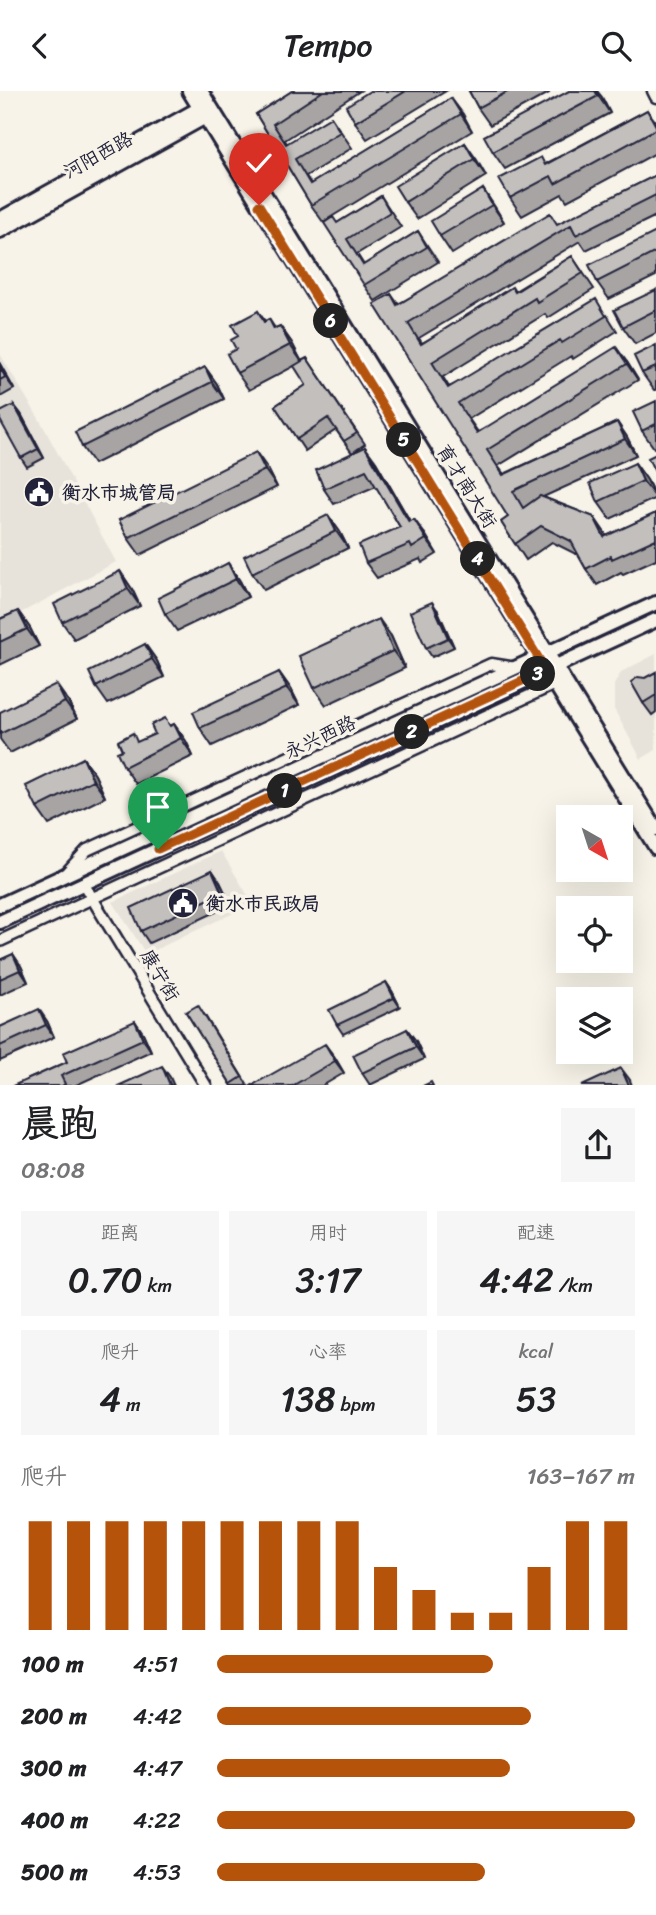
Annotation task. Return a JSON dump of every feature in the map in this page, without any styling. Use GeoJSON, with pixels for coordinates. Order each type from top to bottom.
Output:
{"type":"FeatureCollection","features":[{"type":"Feature","properties":{"kind":"main road","name":"育才南大街"},"geometry":{"type":"LineString","coordinates":[[189,91],[207,111],[551,668],[656,829]]}},
{"type":"Feature","properties":{"kind":"main road","name":"育才南大街"},"geometry":{"type":"LineString","coordinates":[[201,91],[207,111]]}},
{"type":"Feature","properties":{"kind":"main road","name":"河阳西路"},"geometry":{"type":"LineString","coordinates":[[0,219],[207,111]]}},
{"type":"Feature","properties":{"kind":"main road","name":"河阳西路"},"geometry":{"type":"LineString","coordinates":[[0,231],[207,111]]}},
{"type":"Feature","properties":{"kind":"main road","name":"永兴西路"},"geometry":{"type":"LineString","coordinates":[[0,905],[656,603]]}},
{"type":"Feature","properties":{"kind":"main road","name":"永兴西路"},"geometry":{"type":"LineString","coordinates":[[0,922],[656,620]]}},
{"type":"Feature","properties":{"kind":"main road","name":"育才南大街"},"geometry":{"type":"LineString","coordinates":[[551,668],[555,684],[656,848]]}},
{"type":"Feature","properties":{"kind":"street"},"geometry":{"type":"LineString","coordinates":[[653,91],[656,97]]}},
{"type":"Feature","properties":{"kind":"street"},"geometry":{"type":"LineString","coordinates":[[0,941],[555,684]]}},
{"type":"Feature","properties":{"kind":"street","name":"康宁街"},"geometry":{"type":"LineString","coordinates":[[83,883],[205,1085]]}},
{"type":"Feature","properties":{"kind":"shaded area","name":"衡水市城管局"},"geometry":{"type":"Polygon","coordinates":[[[0,354],[41,422],[116,562],[0,624],[0,354]]]}},
{"type":"Feature","properties":{"kind":"shaded area"},"geometry":{"type":"Polygon","coordinates":[[[656,654],[656,750],[641,759],[614,709],[614,685],[621,672],[656,654]]]}},
{"type":"Feature","properties":{"kind":"shaded area","name":"衡水市民政局"},"geometry":{"type":"Polygon","coordinates":[[[221,851],[253,904],[146,954],[113,902],[221,851]]]}},
{"type":"Feature","properties":{"kind":"building"},"geometry":{"type":"Polygon","coordinates":[[[292,91],[323,91],[273,124],[286,144],[331,117],[340,132],[295,159],[310,184],[451,98],[461,114],[311,205],[256,114],[292,91]]]}},
{"type":"Feature","properties":{"kind":"building"},"geometry":{"type":"Polygon","coordinates":[[[370,91],[406,91],[355,122],[346,106],[370,91]]]}},
{"type":"Feature","properties":{"kind":"building"},"geometry":{"type":"Polygon","coordinates":[[[469,91],[509,91],[478,108],[469,91]]]}},
{"type":"Feature","properties":{"kind":"building"},"geometry":{"type":"Polygon","coordinates":[[[569,91],[595,91],[598,96],[493,152],[484,136],[569,91]]]}},
{"type":"Feature","properties":{"kind":"building"},"geometry":{"type":"Polygon","coordinates":[[[647,110],[656,129],[555,184],[551,176],[510,198],[499,179],[541,157],[545,165],[647,110]]]}},
{"type":"Feature","properties":{"kind":"building"},"geometry":{"type":"Polygon","coordinates":[[[465,143],[474,159],[405,202],[395,186],[465,143]]]}},
{"type":"Feature","properties":{"kind":"building"},"geometry":{"type":"Polygon","coordinates":[[[656,175],[656,195],[576,235],[571,225],[408,323],[421,344],[512,287],[515,292],[572,256],[583,273],[537,302],[535,298],[432,362],[448,388],[596,299],[606,316],[562,343],[560,340],[458,403],[477,433],[616,347],[627,364],[487,450],[503,475],[617,422],[625,439],[513,491],[523,508],[540,496],[594,517],[604,537],[656,513],[656,539],[612,559],[611,556],[586,569],[571,541],[541,526],[515,544],[501,522],[508,517],[374,304],[391,294],[397,305],[550,213],[557,224],[656,175]]]}},
{"type":"Feature","properties":{"kind":"building"},"geometry":{"type":"Polygon","coordinates":[[[483,189],[492,205],[440,236],[431,221],[483,189]]]}},
{"type":"Feature","properties":{"kind":"building"},"geometry":{"type":"Polygon","coordinates":[[[381,196],[390,212],[347,239],[363,265],[418,231],[427,247],[364,285],[324,223],[333,217],[337,223],[381,196]]]}},
{"type":"Feature","properties":{"kind":"building"},"geometry":{"type":"Polygon","coordinates":[[[656,232],[656,252],[597,282],[589,265],[656,232]]]}},
{"type":"Feature","properties":{"kind":"building"},"geometry":{"type":"Polygon","coordinates":[[[656,290],[656,310],[623,327],[614,310],[656,290]]]}},
{"type":"Feature","properties":{"kind":"building"},"geometry":{"type":"Polygon","coordinates":[[[258,311],[264,322],[269,319],[274,329],[280,326],[290,345],[237,373],[227,354],[236,349],[231,340],[238,336],[232,325],[258,311]]]}},
{"type":"Feature","properties":{"kind":"building"},"geometry":{"type":"Polygon","coordinates":[[[656,345],[656,367],[642,373],[634,356],[656,345]]]}},
{"type":"Feature","properties":{"kind":"building"},"geometry":{"type":"Polygon","coordinates":[[[307,358],[357,433],[344,441],[328,418],[297,439],[275,406],[306,385],[294,366],[307,358]]]}},
{"type":"Feature","properties":{"kind":"building"},"geometry":{"type":"Polygon","coordinates":[[[0,367],[5,377],[0,380],[0,367]]]}},
{"type":"Feature","properties":{"kind":"building"},"geometry":{"type":"Polygon","coordinates":[[[205,367],[212,382],[82,447],[75,432],[205,367]]]}},
{"type":"Feature","properties":{"kind":"building"},"geometry":{"type":"Polygon","coordinates":[[[656,401],[656,424],[642,431],[633,412],[656,401]]]}},
{"type":"Feature","properties":{"kind":"building"},"geometry":{"type":"Polygon","coordinates":[[[14,405],[38,449],[21,458],[0,420],[0,412],[14,405]]]}},
{"type":"Feature","properties":{"kind":"building"},"geometry":{"type":"Polygon","coordinates":[[[365,447],[409,522],[414,519],[426,539],[412,548],[410,544],[366,563],[359,545],[400,527],[366,470],[324,489],[316,470],[365,447]]]}},
{"type":"Feature","properties":{"kind":"building"},"geometry":{"type":"Polygon","coordinates":[[[256,452],[265,470],[128,538],[119,520],[256,452]]]}},
{"type":"Feature","properties":{"kind":"building"},"geometry":{"type":"Polygon","coordinates":[[[656,454],[656,474],[648,458],[656,454]]]}},
{"type":"Feature","properties":{"kind":"building"},"geometry":{"type":"Polygon","coordinates":[[[635,463],[643,481],[598,502],[590,483],[635,463]]]}},
{"type":"Feature","properties":{"kind":"building"},"geometry":{"type":"Polygon","coordinates":[[[328,515],[336,531],[252,573],[244,556],[328,515]]]}},
{"type":"Feature","properties":{"kind":"building"},"geometry":{"type":"Polygon","coordinates":[[[228,563],[236,579],[165,614],[158,598],[228,563]]]}},
{"type":"Feature","properties":{"kind":"building"},"geometry":{"type":"Polygon","coordinates":[[[120,571],[128,589],[62,622],[54,604],[120,571]]]}},
{"type":"Feature","properties":{"kind":"building"},"geometry":{"type":"Polygon","coordinates":[[[432,602],[448,638],[426,648],[410,612],[432,602]]]}},
{"type":"Feature","properties":{"kind":"building"},"geometry":{"type":"Polygon","coordinates":[[[18,611],[27,629],[0,642],[0,619],[18,611]]]}},
{"type":"Feature","properties":{"kind":"building"},"geometry":{"type":"Polygon","coordinates":[[[379,619],[393,651],[314,688],[299,656],[379,619]]]}},
{"type":"Feature","properties":{"kind":"building"},"geometry":{"type":"Polygon","coordinates":[[[145,644],[152,659],[96,687],[89,672],[145,644]]]}},
{"type":"Feature","properties":{"kind":"building"},"geometry":{"type":"Polygon","coordinates":[[[279,672],[287,688],[200,728],[193,712],[279,672]]]}},
{"type":"Feature","properties":{"kind":"building"},"geometry":{"type":"Polygon","coordinates":[[[656,672],[656,695],[643,703],[631,682],[656,672]]]}},
{"type":"Feature","properties":{"kind":"building"},"geometry":{"type":"Polygon","coordinates":[[[56,684],[65,702],[0,734],[0,712],[56,684]]]}},
{"type":"Feature","properties":{"kind":"building"},"geometry":{"type":"Polygon","coordinates":[[[165,718],[170,726],[174,724],[181,738],[124,767],[117,752],[122,750],[118,741],[133,733],[137,742],[155,734],[151,725],[165,718]]]}},
{"type":"Feature","properties":{"kind":"building"},"geometry":{"type":"Polygon","coordinates":[[[83,758],[93,780],[37,808],[26,786],[83,758]]]}},
{"type":"Feature","properties":{"kind":"building"},"geometry":{"type":"Polygon","coordinates":[[[212,870],[222,893],[141,931],[131,908],[212,870]]]}},
{"type":"Feature","properties":{"kind":"building"},"geometry":{"type":"Polygon","coordinates":[[[13,954],[20,970],[0,979],[0,960],[13,954]]]}},
{"type":"Feature","properties":{"kind":"building"},"geometry":{"type":"Polygon","coordinates":[[[386,982],[394,998],[337,1025],[329,1010],[386,982]]]}},
{"type":"Feature","properties":{"kind":"building"},"geometry":{"type":"Polygon","coordinates":[[[198,1005],[242,1077],[231,1084],[186,1012],[198,1005]]]}},
{"type":"Feature","properties":{"kind":"building"},"geometry":{"type":"Polygon","coordinates":[[[39,1009],[46,1025],[0,1046],[0,1027],[39,1009]]]}},
{"type":"Feature","properties":{"kind":"building"},"geometry":{"type":"Polygon","coordinates":[[[135,1021],[143,1039],[61,1076],[64,1085],[15,1085],[67,1062],[63,1053],[135,1021]]]}},
{"type":"Feature","properties":{"kind":"building"},"geometry":{"type":"Polygon","coordinates":[[[407,1029],[416,1047],[362,1073],[353,1055],[407,1029]]]}},
{"type":"Feature","properties":{"kind":"building"},"geometry":{"type":"Polygon","coordinates":[[[325,1044],[335,1061],[294,1085],[253,1085],[325,1044]]]}},
{"type":"Feature","properties":{"kind":"building"},"geometry":{"type":"Polygon","coordinates":[[[162,1066],[170,1085],[120,1085],[162,1066]]]}},
{"type":"Feature","properties":{"kind":"building"},"geometry":{"type":"Polygon","coordinates":[[[621,1068],[629,1085],[584,1085],[621,1068]]]}},
{"type":"Feature","properties":{"kind":"place","name":"衡水市城管局"},"geometry":{"type":"Point","coordinates":[39,492]}},
{"type":"Feature","properties":{"kind":"place","name":"衡水市民政局"},"geometry":{"type":"Point","coordinates":[183,903]}},
{"type":"Feature","properties":{"kind":"route"},"geometry":{"type":"LineString","coordinates":[[158,849],[546,670],[259,205]]}}]}
